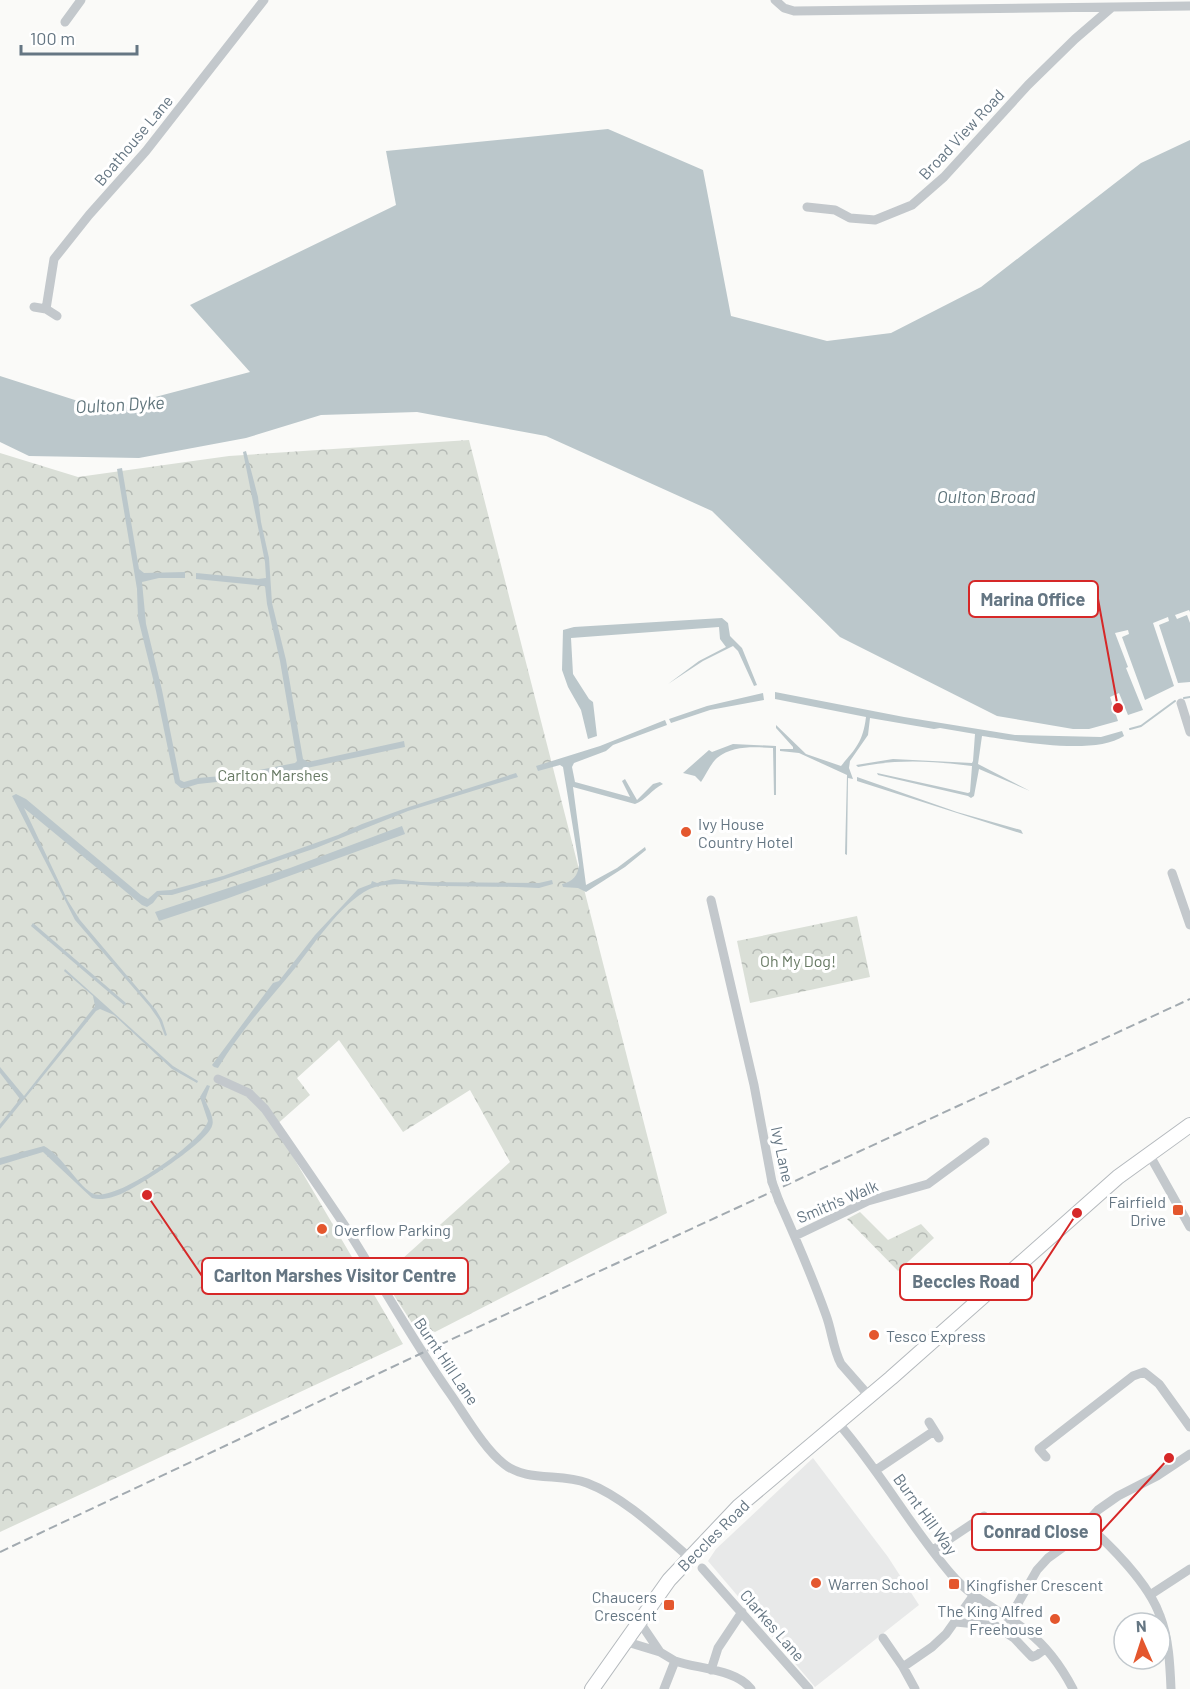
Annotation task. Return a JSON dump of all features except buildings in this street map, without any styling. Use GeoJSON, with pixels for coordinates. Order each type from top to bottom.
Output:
{"type":"FeatureCollection","features":[{"type":"Feature","properties":{"kind":"highway","name":"Beccles Road"},"geometry":{"type":"LineString","coordinates":[[592,1689],[669,1580],[739,1506],[839,1424],[1069,1219],[1118,1178],[1190,1125]]}},
{"type":"Feature","properties":{"kind":"street"},"geometry":{"type":"LineString","coordinates":[[65,22],[81,0]]}},
{"type":"Feature","properties":{"kind":"street","name":"Boathouse Lane"},"geometry":{"type":"LineString","coordinates":[[46,309],[54,259],[89,215],[146,151],[264,0]]}},
{"type":"Feature","properties":{"kind":"street"},"geometry":{"type":"LineString","coordinates":[[775,0],[784,8],[794,12],[1190,6]]}},
{"type":"Feature","properties":{"kind":"street","name":"Broad View Road"},"geometry":{"type":"LineString","coordinates":[[807,207],[835,210],[850,218],[875,220],[912,205],[944,177],[1028,85],[1075,39],[1112,8]]}},
{"type":"Feature","properties":{"kind":"street"},"geometry":{"type":"LineString","coordinates":[[34,307],[46,309],[57,316]]}},
{"type":"Feature","properties":{"kind":"street"},"geometry":{"type":"LineString","coordinates":[[1181,703],[1190,732]]}},
{"type":"Feature","properties":{"kind":"street"},"geometry":{"type":"LineString","coordinates":[[1172,873],[1190,925]]}},
{"type":"Feature","properties":{"kind":"street","name":"Ivy Lane"},"geometry":{"type":"LineString","coordinates":[[711,900],[754,1085],[772,1182],[829,1324],[838,1358],[870,1397]]}},
{"type":"Feature","properties":{"kind":"street","name":"Burnt Hill Lane"},"geometry":{"type":"LineString","coordinates":[[218,1079],[249,1093],[265,1109],[345,1227],[422,1353],[488,1448],[502,1464],[525,1473],[585,1482],[603,1490],[654,1527],[690,1558]]}},
{"type":"Feature","properties":{"kind":"street","name":"Smith's Walk"},"geometry":{"type":"LineString","coordinates":[[795,1236],[868,1201],[928,1184],[985,1142]]}},
{"type":"Feature","properties":{"kind":"street"},"geometry":{"type":"LineString","coordinates":[[1149,1154],[1190,1227]]}},
{"type":"Feature","properties":{"kind":"street"},"geometry":{"type":"LineString","coordinates":[[1039,1450],[1133,1376],[1144,1372],[1159,1384],[1190,1427]]}},
{"type":"Feature","properties":{"kind":"street"},"geometry":{"type":"LineString","coordinates":[[876,1470],[937,1435],[928,1422]]}},
{"type":"Feature","properties":{"kind":"street","name":"Burnt Hill Way"},"geometry":{"type":"LineString","coordinates":[[839,1424],[864,1451],[952,1575],[973,1596],[1028,1631],[1045,1648],[1073,1689]]}},
{"type":"Feature","properties":{"kind":"street"},"geometry":{"type":"LineString","coordinates":[[1009,1619],[1037,1570],[1048,1558],[1066,1545],[1085,1523],[1118,1496],[1157,1476],[1190,1454]]}},
{"type":"Feature","properties":{"kind":"street"},"geometry":{"type":"LineString","coordinates":[[933,1550],[984,1516]]}},
{"type":"Feature","properties":{"kind":"street"},"geometry":{"type":"LineString","coordinates":[[1085,1523],[1113,1549],[1150,1595],[1160,1616],[1168,1647],[1171,1689]]}},
{"type":"Feature","properties":{"kind":"street","name":"Clarkes Lane"},"geometry":{"type":"LineString","coordinates":[[702,1568],[809,1689]]}},
{"type":"Feature","properties":{"kind":"street"},"geometry":{"type":"LineString","coordinates":[[1150,1595],[1190,1569]]}},
{"type":"Feature","properties":{"kind":"street"},"geometry":{"type":"LineString","coordinates":[[705,1588],[714,1581]]}},
{"type":"Feature","properties":{"kind":"street"},"geometry":{"type":"LineString","coordinates":[[903,1667],[946,1634],[973,1596]]}},
{"type":"Feature","properties":{"kind":"street"},"geometry":{"type":"LineString","coordinates":[[711,1670],[718,1648],[742,1612]]}},
{"type":"Feature","properties":{"kind":"street"},"geometry":{"type":"LineString","coordinates":[[639,1621],[660,1652]]}},
{"type":"Feature","properties":{"kind":"street"},"geometry":{"type":"LineString","coordinates":[[956,1622],[996,1626],[1014,1638],[1032,1657],[1045,1648]]}},
{"type":"Feature","properties":{"kind":"street"},"geometry":{"type":"LineString","coordinates":[[883,1638],[915,1689]]}},
{"type":"Feature","properties":{"kind":"street"},"geometry":{"type":"LineString","coordinates":[[624,1641],[660,1652],[675,1661],[694,1667],[728,1673],[740,1679],[751,1689]]}},
{"type":"Feature","properties":{"kind":"street"},"geometry":{"type":"LineString","coordinates":[[664,1689],[675,1661]]}},
{"type":"Feature","properties":{"kind":"shaded area","name":"Warren School"},"geometry":{"type":"Polygon","coordinates":[[[813,1458],[888,1557],[919,1605],[815,1687],[708,1561],[716,1549],[813,1458]]]}},
{"type":"Feature","properties":{"kind":"green space","name":"Carlton Marshes"},"geometry":{"type":"Polygon","coordinates":[[[469,440],[667,1213],[435,1332],[412,1323],[382,1277],[510,1162],[470,1090],[403,1132],[339,1040],[297,1078],[310,1095],[275,1126],[403,1344],[0,1532],[0,453],[78,477],[229,456],[469,440]]]}},
{"type":"Feature","properties":{"kind":"green space","name":"Oh My Dog!"},"geometry":{"type":"Polygon","coordinates":[[[857,916],[870,977],[750,1003],[737,941],[857,916]]]}},
{"type":"Feature","properties":{"kind":"green space"},"geometry":{"type":"Polygon","coordinates":[[[860,1212],[888,1240],[921,1224],[934,1238],[898,1271],[847,1219],[860,1212]]]}},
{"type":"Feature","properties":{"kind":"water","name":"Oulton Broad"},"geometry":{"type":"Polygon","coordinates":[[[608,129],[703,170],[731,316],[827,341],[891,333],[981,287],[1141,163],[1190,140],[1190,612],[1189,610],[1175,615],[1177,619],[1187,615],[1190,623],[1190,682],[1178,683],[1159,625],[1169,621],[1168,617],[1153,623],[1174,686],[1145,700],[1122,637],[1129,634],[1128,630],[1115,633],[1143,710],[1128,715],[1119,693],[1110,697],[1118,721],[1089,729],[1073,729],[997,716],[840,637],[712,511],[546,436],[417,412],[321,415],[246,438],[139,458],[29,456],[0,442],[0,376],[106,410],[250,372],[190,305],[396,205],[386,151],[608,129]]]}},
{"type":"Feature","properties":{"kind":"water"},"geometry":{"type":"Polygon","coordinates":[[[246,451],[258,497],[269,558],[272,603],[286,660],[303,759],[308,762],[404,741],[405,747],[244,779],[243,773],[297,761],[265,586],[196,579],[196,573],[266,578],[265,562],[243,452],[246,451]]]}},
{"type":"Feature","properties":{"kind":"water"},"geometry":{"type":"Polygon","coordinates":[[[122,468],[139,569],[144,573],[185,572],[185,578],[159,578],[142,582],[146,624],[180,780],[184,782],[198,778],[234,775],[235,780],[198,784],[185,788],[175,783],[138,618],[137,589],[117,469],[122,468]]]}},
{"type":"Feature","properties":{"kind":"water"},"geometry":{"type":"Polygon","coordinates":[[[722,618],[728,623],[730,636],[742,648],[757,685],[754,686],[738,651],[733,646],[703,661],[668,684],[699,661],[726,647],[720,639],[719,627],[571,638],[573,674],[593,702],[597,736],[588,739],[581,710],[568,687],[562,670],[563,630],[574,627],[722,618]]]}},
{"type":"Feature","properties":{"kind":"water"},"geometry":{"type":"Polygon","coordinates":[[[775,692],[904,717],[1015,735],[1101,737],[1122,731],[1124,736],[1110,742],[1075,746],[982,736],[978,764],[1030,791],[979,769],[974,796],[971,798],[877,773],[968,793],[970,792],[972,766],[915,762],[858,767],[856,765],[893,759],[972,763],[975,734],[870,718],[868,735],[850,761],[849,768],[853,779],[848,778],[847,855],[845,854],[847,775],[799,753],[780,751],[780,749],[793,749],[793,747],[776,728],[776,725],[806,754],[841,766],[860,740],[866,717],[775,699],[775,692]]]}},
{"type":"Feature","properties":{"kind":"water"},"geometry":{"type":"Polygon","coordinates":[[[763,693],[764,700],[710,710],[671,723],[669,719],[707,706],[763,693]]]}},
{"type":"Feature","properties":{"kind":"water"},"geometry":{"type":"Polygon","coordinates":[[[665,720],[667,725],[613,745],[606,751],[574,763],[572,767],[575,782],[630,797],[622,781],[625,779],[637,800],[653,784],[660,782],[663,784],[635,804],[573,787],[586,885],[617,868],[645,847],[646,850],[625,867],[586,892],[578,888],[563,887],[562,884],[574,878],[579,865],[563,767],[560,765],[538,771],[536,766],[600,746],[665,720]]]}},
{"type":"Feature","properties":{"kind":"water"},"geometry":{"type":"Polygon","coordinates":[[[733,744],[776,746],[776,795],[774,795],[773,748],[744,748],[723,754],[715,760],[701,782],[695,776],[683,773],[709,750],[712,752],[733,744]]]}},
{"type":"Feature","properties":{"kind":"water"},"geometry":{"type":"Polygon","coordinates":[[[516,773],[518,777],[408,811],[316,848],[219,881],[172,895],[159,895],[147,907],[24,808],[68,901],[80,920],[156,1010],[162,1020],[167,1035],[165,1036],[159,1020],[150,1007],[75,920],[12,796],[16,794],[26,799],[148,899],[157,891],[171,890],[223,876],[409,807],[516,773]]]}},
{"type":"Feature","properties":{"kind":"water"},"geometry":{"type":"Polygon","coordinates":[[[857,777],[957,812],[1021,830],[1023,834],[857,781],[857,777]]]}},
{"type":"Feature","properties":{"kind":"water"},"geometry":{"type":"Polygon","coordinates":[[[402,826],[405,834],[226,899],[159,921],[155,912],[290,868],[402,826]]]}},
{"type":"Feature","properties":{"kind":"water"},"geometry":{"type":"Polygon","coordinates":[[[394,879],[420,882],[539,883],[552,880],[553,884],[539,888],[392,884],[364,892],[332,921],[245,1028],[218,1068],[214,1067],[212,1065],[273,983],[279,981],[315,935],[358,889],[371,884],[372,881],[377,883],[394,879]]]}},
{"type":"Feature","properties":{"kind":"water"},"geometry":{"type":"Polygon","coordinates":[[[33,923],[126,1003],[125,1006],[31,926],[33,923]]]}},
{"type":"Feature","properties":{"kind":"water"},"geometry":{"type":"Polygon","coordinates":[[[65,969],[173,1066],[198,1081],[197,1083],[172,1069],[114,1015],[100,1009],[0,1129],[0,1124],[20,1099],[0,1073],[0,1067],[24,1096],[95,1006],[93,996],[64,971],[65,969]]]}},
{"type":"Feature","properties":{"kind":"water"},"geometry":{"type":"Polygon","coordinates":[[[207,1085],[210,1086],[205,1100],[213,1123],[207,1133],[198,1143],[144,1182],[112,1197],[92,1198],[43,1152],[0,1165],[0,1158],[44,1146],[51,1150],[83,1186],[94,1194],[105,1194],[120,1189],[157,1168],[191,1142],[202,1130],[208,1121],[200,1097],[207,1085]]]}},
{"type":"Feature","properties":{"kind":"waterway"},"geometry":{"type":"LineString","coordinates":[[1184,698],[1190,697]]}},
{"type":"Feature","properties":{"kind":"waterway"},"geometry":{"type":"LineString","coordinates":[[1130,729],[1141,726],[1175,701]]}},
{"type":"Feature","properties":{"kind":"railway"},"geometry":{"type":"LineString","coordinates":[[0,1552],[422,1353],[1190,999]]}},
{"type":"Feature","properties":{"kind":"place","name":"Marina Office"},"geometry":{"type":"Point","coordinates":[1118,708]}},
{"type":"Feature","properties":{"kind":"place","name":"Ivy House Country Hotel"},"geometry":{"type":"Point","coordinates":[686,832]}},
{"type":"Feature","properties":{"kind":"place","name":"Carlton Marshes Visitor Centre"},"geometry":{"type":"Point","coordinates":[147,1195]}},
{"type":"Feature","properties":{"kind":"place","name":"Fairfield Drive"},"geometry":{"type":"Point","coordinates":[1178,1210]}},
{"type":"Feature","properties":{"kind":"place","name":"Beccles Road"},"geometry":{"type":"Point","coordinates":[1077,1213]}},
{"type":"Feature","properties":{"kind":"place","name":"Overflow Parking"},"geometry":{"type":"Point","coordinates":[322,1229]}},
{"type":"Feature","properties":{"kind":"place","name":"Tesco Express"},"geometry":{"type":"Point","coordinates":[874,1335]}},
{"type":"Feature","properties":{"kind":"place","name":"Conrad Close"},"geometry":{"type":"Point","coordinates":[1169,1458]}},
{"type":"Feature","properties":{"kind":"place","name":"Warren School"},"geometry":{"type":"Point","coordinates":[816,1583]}},
{"type":"Feature","properties":{"kind":"place","name":"Kingfisher Crescent"},"geometry":{"type":"Point","coordinates":[954,1584]}},
{"type":"Feature","properties":{"kind":"place","name":"Chaucers Crescent"},"geometry":{"type":"Point","coordinates":[669,1605]}},
{"type":"Feature","properties":{"kind":"place","name":"The King Alfred Freehouse"},"geometry":{"type":"Point","coordinates":[1055,1619]}},
{"type":"Feature","properties":{"kind":"water label","name":"Oulton Dyke"},"geometry":{"type":"Point","coordinates":[120,404]}}]}
